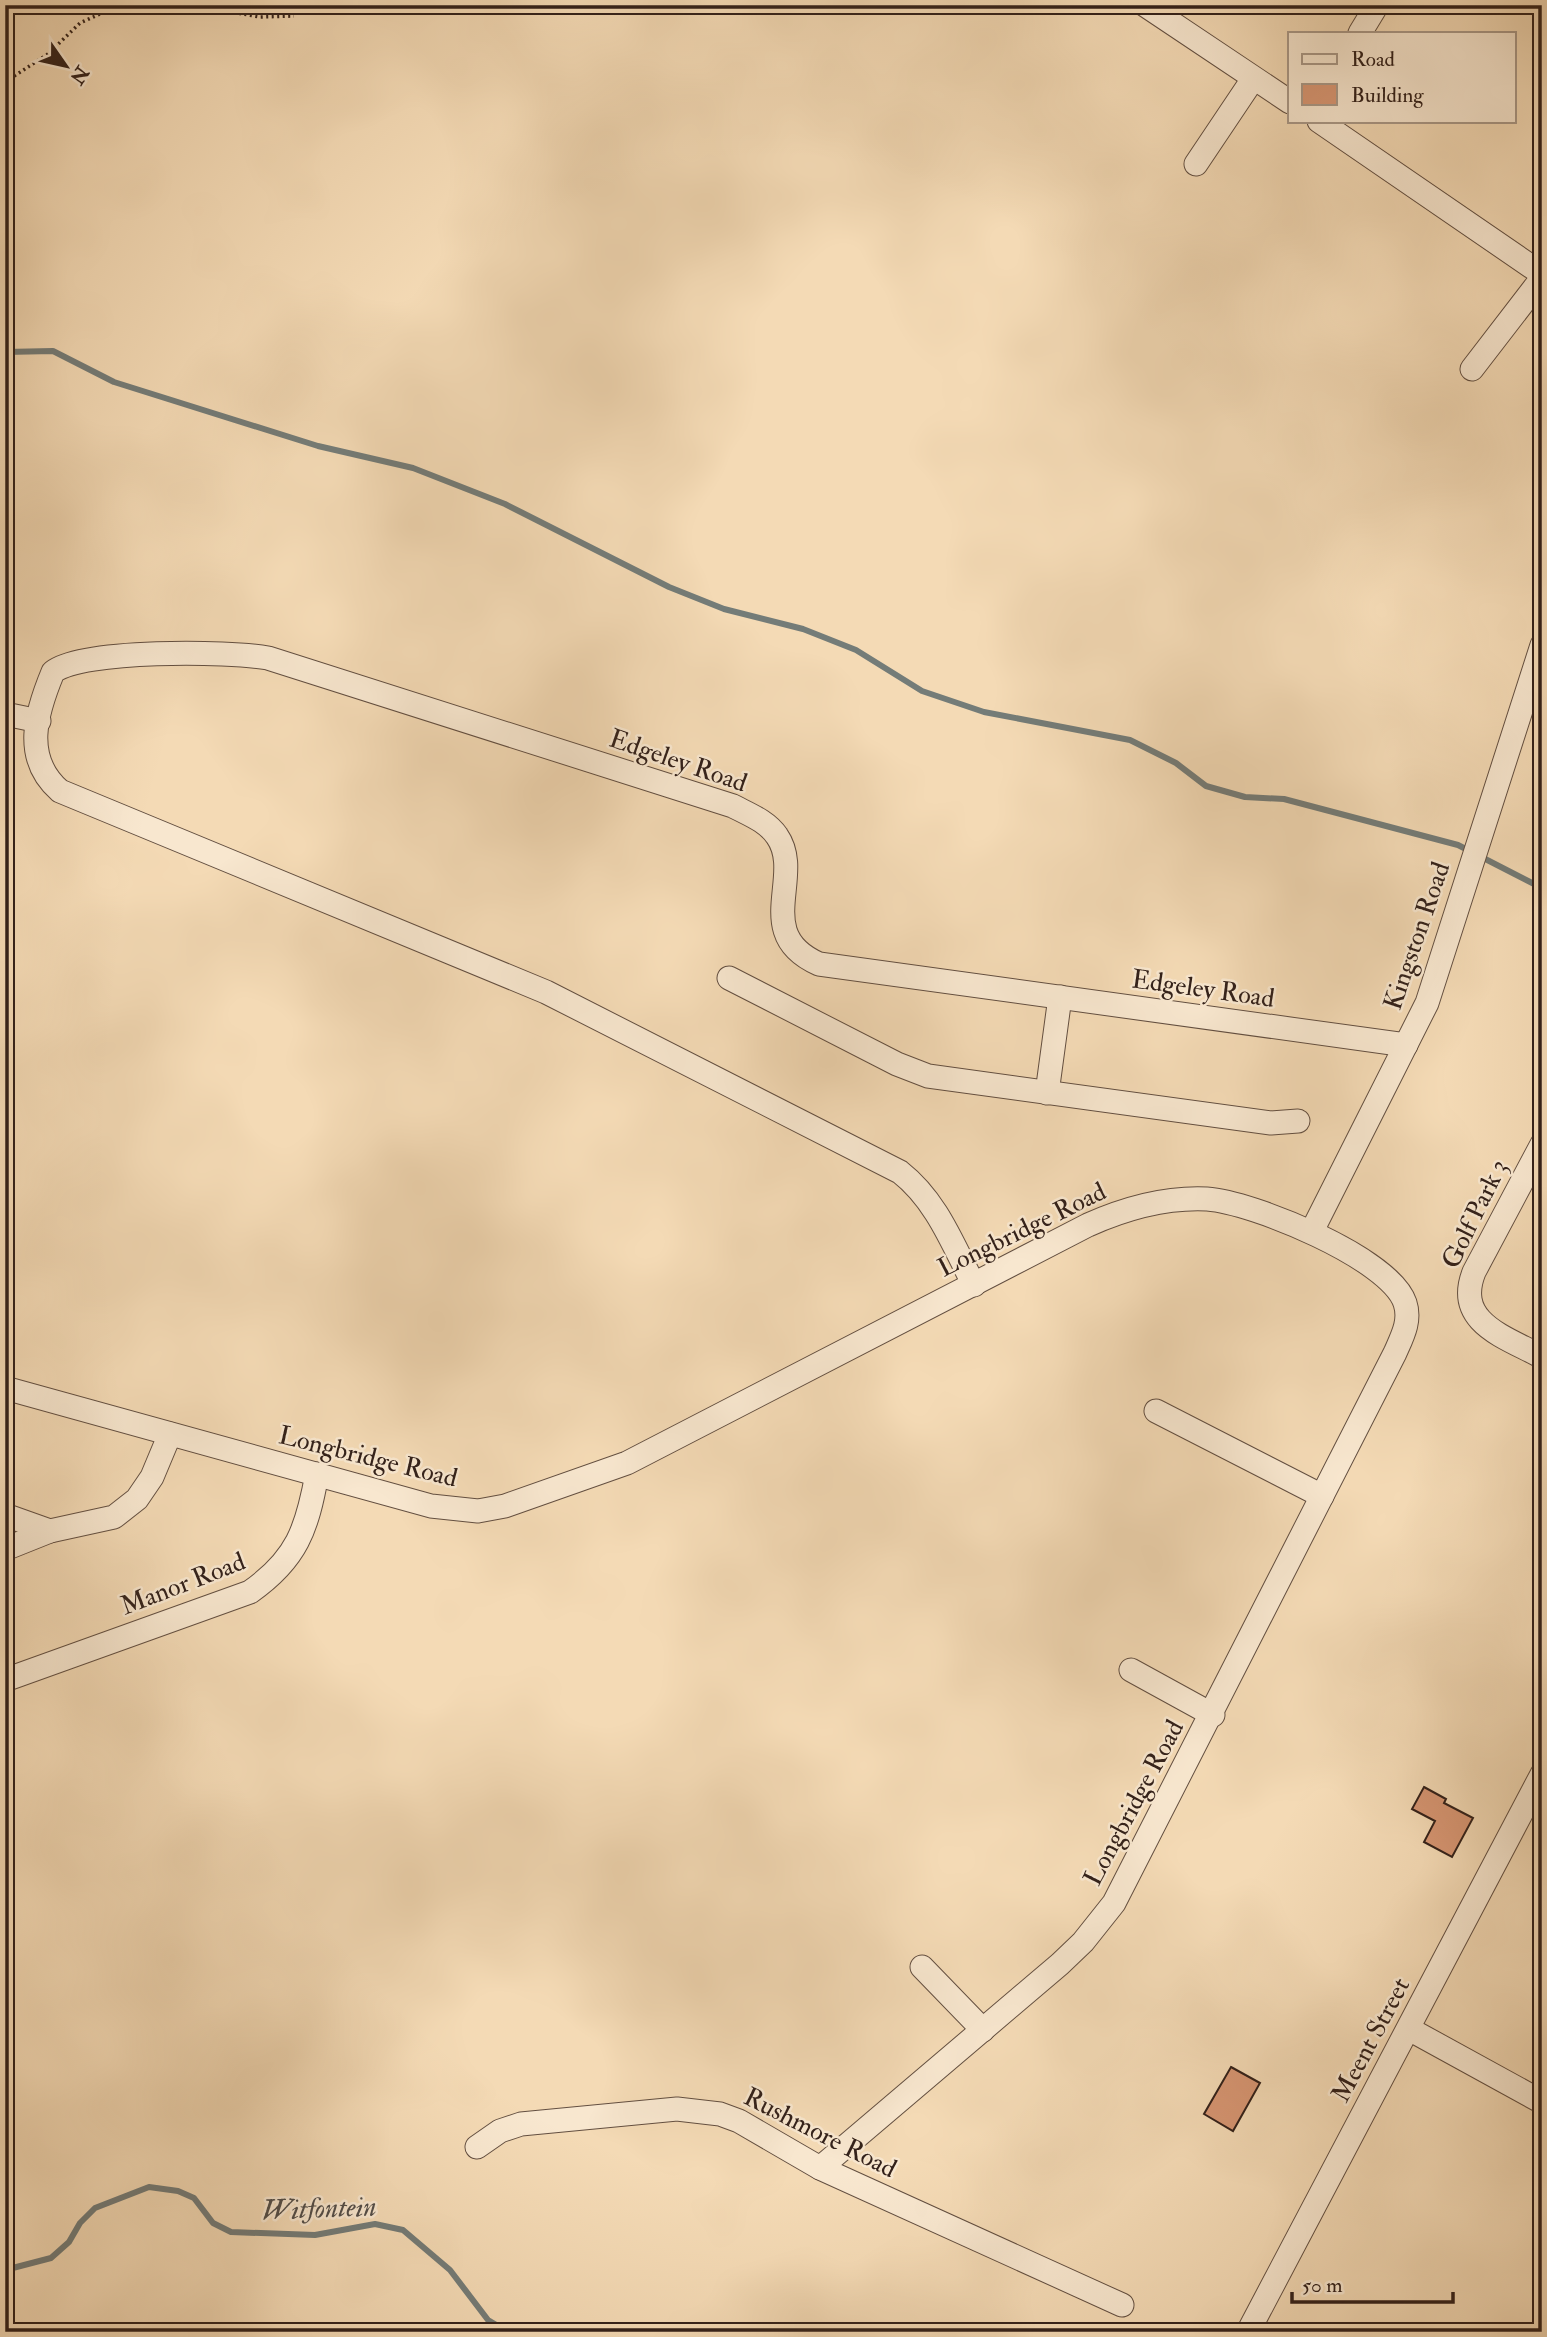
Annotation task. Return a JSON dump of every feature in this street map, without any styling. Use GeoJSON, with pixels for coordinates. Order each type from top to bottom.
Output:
{"type":"FeatureCollection","features":[{"type":"Feature","properties":{"kind":"street"},"geometry":{"type":"LineString","coordinates":[[1145,5],[1288,101]]}},
{"type":"Feature","properties":{"kind":"street"},"geometry":{"type":"LineString","coordinates":[[1361,32],[1377,5]]}},
{"type":"Feature","properties":{"kind":"street"},"geometry":{"type":"LineString","coordinates":[[1196,164],[1253,79]]}},
{"type":"Feature","properties":{"kind":"street"},"geometry":{"type":"LineString","coordinates":[[1320,122],[1542,276],[1472,369]]}},
{"type":"Feature","properties":{"kind":"street","name":"Kingston Road"},"geometry":{"type":"LineString","coordinates":[[1312,1231],[1427,1003],[1542,645]]}},
{"type":"Feature","properties":{"kind":"street","name":"Edgeley Road"},"geometry":{"type":"LineString","coordinates":[[974,1285],[931,1202],[920,1188],[900,1172],[546,992],[60,791],[41,769],[35,740],[53,671],[70,661],[219,652],[293,664],[733,806],[760,820],[776,834],[785,857],[782,895],[785,934],[795,949],[819,964],[1406,1045]]}},
{"type":"Feature","properties":{"kind":"street"},"geometry":{"type":"LineString","coordinates":[[5,714],[39,721]]}},
{"type":"Feature","properties":{"kind":"street"},"geometry":{"type":"LineString","coordinates":[[729,978],[897,1064],[928,1076],[1271,1123],[1298,1121]]}},
{"type":"Feature","properties":{"kind":"street"},"geometry":{"type":"LineString","coordinates":[[1047,1093],[1060,997]]}},
{"type":"Feature","properties":{"kind":"street","name":"Golf Park 3"},"geometry":{"type":"LineString","coordinates":[[1542,1144],[1474,1272],[1468,1293],[1475,1316],[1485,1326],[1542,1357]]}},
{"type":"Feature","properties":{"kind":"street","name":"Longbridge Road"},"geometry":{"type":"LineString","coordinates":[[5,1388],[431,1506],[478,1511],[505,1506],[627,1463],[1115,1213],[1167,1200],[1210,1199],[1312,1231],[1381,1273],[1397,1287],[1408,1314],[1405,1331],[1395,1353],[1213,1715],[1114,1903],[1100,1922],[1060,1964],[820,2168]]}},
{"type":"Feature","properties":{"kind":"street"},"geometry":{"type":"LineString","coordinates":[[1156,1411],[1322,1496]]}},
{"type":"Feature","properties":{"kind":"street"},"geometry":{"type":"LineString","coordinates":[[5,1549],[50,1531],[114,1517],[137,1499],[152,1477],[170,1434]]}},
{"type":"Feature","properties":{"kind":"street","name":"Manor Road"},"geometry":{"type":"LineString","coordinates":[[5,1680],[250,1592],[276,1574],[299,1543],[309,1518],[317,1474]]}},
{"type":"Feature","properties":{"kind":"street"},"geometry":{"type":"LineString","coordinates":[[5,1515],[50,1531]]}},
{"type":"Feature","properties":{"kind":"street"},"geometry":{"type":"LineString","coordinates":[[1131,1670],[1213,1715]]}},
{"type":"Feature","properties":{"kind":"street","name":"Meent Street"},"geometry":{"type":"LineString","coordinates":[[1248,2332],[1540,1782]]}},
{"type":"Feature","properties":{"kind":"street"},"geometry":{"type":"LineString","coordinates":[[922,1967],[983,2030]]}},
{"type":"Feature","properties":{"kind":"street"},"geometry":{"type":"LineString","coordinates":[[1409,2029],[1542,2102]]}},
{"type":"Feature","properties":{"kind":"street","name":"Rushmore Road"},"geometry":{"type":"LineString","coordinates":[[477,2147],[500,2131],[521,2124],[641,2112],[701,2110],[739,2122],[820,2168],[1122,2305]]}},
{"type":"Feature","properties":{"kind":"path"},"geometry":{"type":"LineString","coordinates":[[5,82],[48,54],[80,23],[111,9],[203,6],[260,17],[293,16]]}},
{"type":"Feature","properties":{"kind":"building"},"geometry":{"type":"Polygon","coordinates":[[[1424,1787],[1446,1799],[1444,1803],[1473,1818],[1452,1857],[1424,1842],[1435,1821],[1412,1809],[1424,1787]]]}},
{"type":"Feature","properties":{"kind":"building"},"geometry":{"type":"Polygon","coordinates":[[[1231,2067],[1260,2083],[1233,2131],[1204,2114],[1231,2067]]]}},
{"type":"Feature","properties":{"kind":"waterway"},"geometry":{"type":"LineString","coordinates":[[5,352],[53,351],[114,382],[318,446],[413,468],[505,504],[669,587],[724,609],[803,629],[856,650],[922,691],[984,712],[1130,740],[1176,763],[1206,786],[1245,797],[1284,799],[1458,845],[1542,888]]}},
{"type":"Feature","properties":{"kind":"waterway","name":"Witfontein"},"geometry":{"type":"LineString","coordinates":[[5,2270],[51,2258],[69,2242],[80,2223],[95,2208],[149,2187],[178,2191],[194,2198],[213,2223],[231,2232],[315,2235],[375,2224],[403,2230],[450,2270],[488,2320],[508,2332]]}}]}
